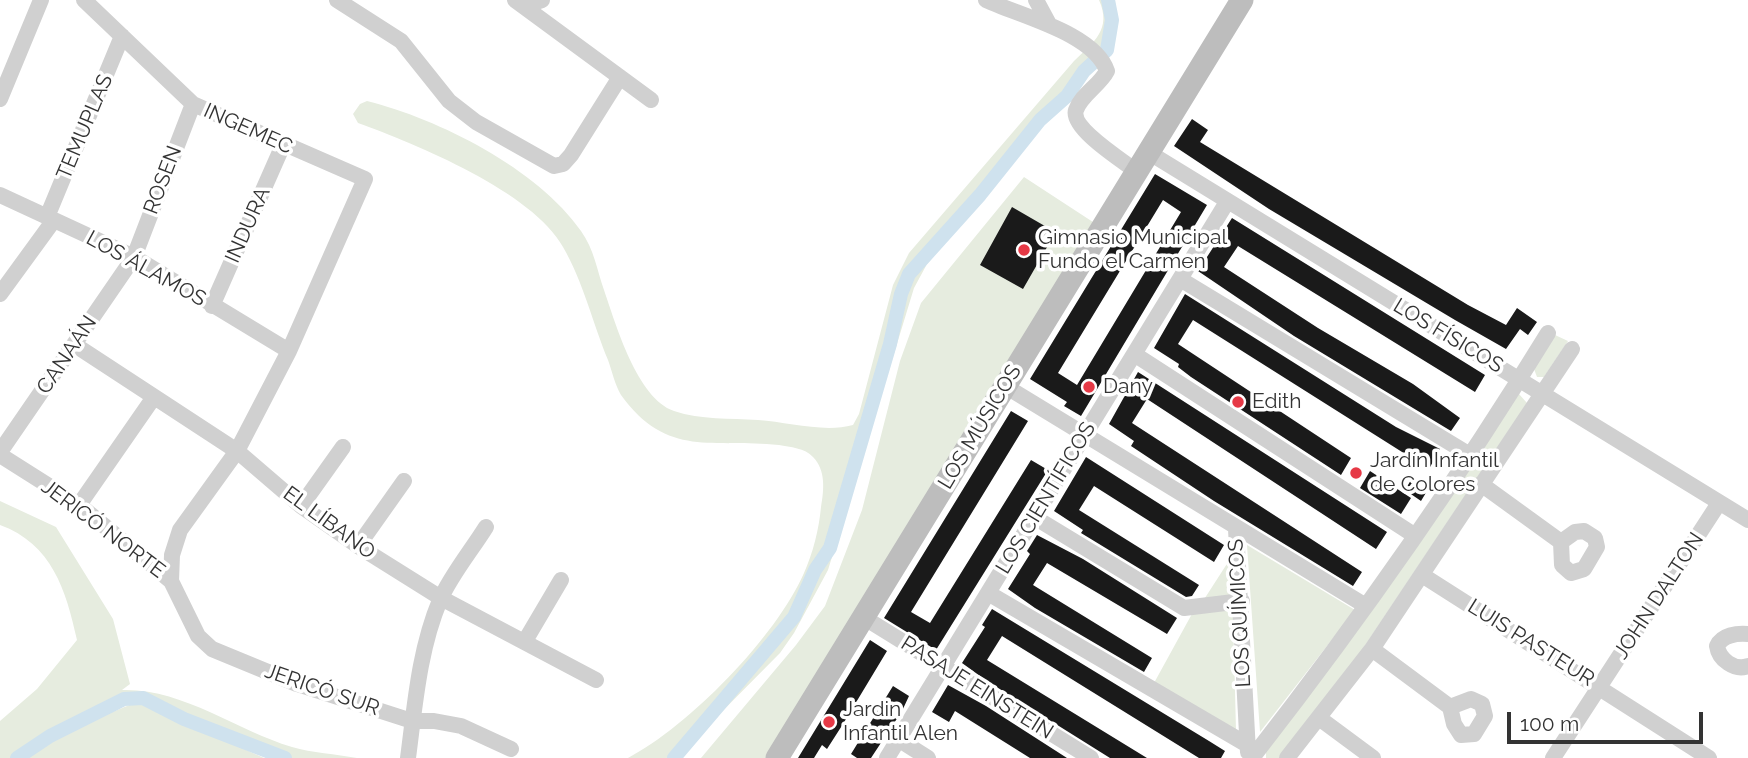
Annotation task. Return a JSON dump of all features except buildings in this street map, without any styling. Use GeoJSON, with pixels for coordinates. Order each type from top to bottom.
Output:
{"type":"FeatureCollection","features":[{"type":"Feature","properties":{"kind":"street"},"geometry":{"type":"LineString","coordinates":[[0,99],[41,0]]}},
{"type":"Feature","properties":{"kind":"street","name":"INGEMEC"},"geometry":{"type":"LineString","coordinates":[[84,0],[193,104],[365,179],[289,351]]}},
{"type":"Feature","properties":{"kind":"street"},"geometry":{"type":"LineString","coordinates":[[337,0],[401,41],[449,101],[476,122],[554,166],[563,164],[571,155],[620,77]]}},
{"type":"Feature","properties":{"kind":"street"},"geometry":{"type":"LineString","coordinates":[[519,3],[542,0]]}},
{"type":"Feature","properties":{"kind":"street"},"geometry":{"type":"LineString","coordinates":[[986,0],[1016,14],[1049,24]]}},
{"type":"Feature","properties":{"kind":"street"},"geometry":{"type":"LineString","coordinates":[[1036,0],[1049,24]]}},
{"type":"Feature","properties":{"kind":"street","name":"LOS MÚSICOS"},"geometry":{"type":"LineString","coordinates":[[777,758],[1242,0]]}},
{"type":"Feature","properties":{"kind":"street"},"geometry":{"type":"LineString","coordinates":[[519,3],[651,100]]}},
{"type":"Feature","properties":{"kind":"street","name":"LOS FÍSICOS"},"geometry":{"type":"LineString","coordinates":[[1049,24],[1097,54],[1107,71],[1076,110],[1076,120],[1083,130],[1227,202],[1748,520]]}},
{"type":"Feature","properties":{"kind":"street","name":"TEMUPLAS"},"geometry":{"type":"LineString","coordinates":[[0,294],[50,218],[122,36]]}},
{"type":"Feature","properties":{"kind":"street","name":"ROSEN"},"geometry":{"type":"LineString","coordinates":[[134,257],[193,104]]}},
{"type":"Feature","properties":{"kind":"street","name":"INDURA"},"geometry":{"type":"LineString","coordinates":[[212,306],[283,145]]}},
{"type":"Feature","properties":{"kind":"street","name":"LOS ÁLAMOS"},"geometry":{"type":"LineString","coordinates":[[0,195],[134,257],[289,351]]}},
{"type":"Feature","properties":{"kind":"street","name":"LOS CIENTÍFICOS"},"geometry":{"type":"LineString","coordinates":[[887,758],[1227,202]]}},
{"type":"Feature","properties":{"kind":"street","name":"CANAÁN"},"geometry":{"type":"LineString","coordinates":[[0,454],[134,257]]}},
{"type":"Feature","properties":{"kind":"street"},"geometry":{"type":"LineString","coordinates":[[1180,279],[1470,455]]}},
{"type":"Feature","properties":{"kind":"street"},"geometry":{"type":"LineString","coordinates":[[988,593],[1249,753],[1366,606],[1470,455],[1548,333]]}},
{"type":"Feature","properties":{"kind":"street","name":"EL LÍBANO"},"geometry":{"type":"LineString","coordinates":[[75,345],[237,451],[301,506],[358,546],[441,598],[596,680]]}},
{"type":"Feature","properties":{"kind":"street"},"geometry":{"type":"LineString","coordinates":[[1287,758],[1372,649],[1572,349]]}},
{"type":"Feature","properties":{"kind":"street"},"geometry":{"type":"LineString","coordinates":[[171,581],[172,555],[180,530],[237,451],[289,351]]}},
{"type":"Feature","properties":{"kind":"street"},"geometry":{"type":"LineString","coordinates":[[1134,354],[1415,535]]}},
{"type":"Feature","properties":{"kind":"street","name":"LOS QUÍMICOS"},"geometry":{"type":"LineString","coordinates":[[1005,386],[1236,529],[1249,753]]}},
{"type":"Feature","properties":{"kind":"street"},"geometry":{"type":"LineString","coordinates":[[79,505],[154,397]]}},
{"type":"Feature","properties":{"kind":"street"},"geometry":{"type":"LineString","coordinates":[[301,506],[342,447]]}},
{"type":"Feature","properties":{"kind":"street","name":"JERICÓ NORTE"},"geometry":{"type":"LineString","coordinates":[[0,454],[79,505],[171,581]]}},
{"type":"Feature","properties":{"kind":"street"},"geometry":{"type":"LineString","coordinates":[[358,546],[404,481]]}},
{"type":"Feature","properties":{"kind":"street"},"geometry":{"type":"LineString","coordinates":[[1481,484],[1561,542]]}},
{"type":"Feature","properties":{"kind":"street","name":"JOHN DALTON"},"geometry":{"type":"LineString","coordinates":[[1553,758],[1719,503]]}},
{"type":"Feature","properties":{"kind":"street"},"geometry":{"type":"LineString","coordinates":[[1034,517],[1184,608],[1242,601]]}},
{"type":"Feature","properties":{"kind":"street"},"geometry":{"type":"LineString","coordinates":[[408,758],[422,657],[441,598],[486,527]]}},
{"type":"Feature","properties":{"kind":"street"},"geometry":{"type":"LineString","coordinates":[[1236,529],[1366,606]]}},
{"type":"Feature","properties":{"kind":"street","name":"LUIS PASTEUR"},"geometry":{"type":"LineString","coordinates":[[1422,575],[1600,686],[1706,757]]}},
{"type":"Feature","properties":{"kind":"street"},"geometry":{"type":"LineString","coordinates":[[525,641],[561,580]]}},
{"type":"Feature","properties":{"kind":"street","name":"JERICÓ SUR"},"geometry":{"type":"LineString","coordinates":[[171,581],[198,636],[212,649],[297,684],[412,721],[434,721],[461,726],[510,749]]}},
{"type":"Feature","properties":{"kind":"street","name":"PASAJE EINSTEIN"},"geometry":{"type":"LineString","coordinates":[[863,617],[1091,758]]}},
{"type":"Feature","properties":{"kind":"street"},"geometry":{"type":"LineString","coordinates":[[1748,634],[1731,635],[1719,641],[1717,646],[1721,657],[1735,667],[1748,666]]}},
{"type":"Feature","properties":{"kind":"street"},"geometry":{"type":"LineString","coordinates":[[1372,649],[1450,706]]}},
{"type":"Feature","properties":{"kind":"street"},"geometry":{"type":"LineString","coordinates":[[1320,718],[1373,758]]}},
{"type":"Feature","properties":{"kind":"street"},"geometry":{"type":"LineString","coordinates":[[898,739],[928,758]]}},
{"type":"Feature","properties":{"kind":"shaded area"},"geometry":{"type":"Polygon","coordinates":[[[1099,0],[1115,0],[1116,35],[1111,49],[1078,82],[927,264],[914,288],[828,570],[794,633],[780,653],[680,754],[673,758],[628,758],[677,725],[728,678],[752,651],[791,598],[804,573],[817,532],[823,487],[820,468],[810,454],[797,448],[755,443],[692,441],[656,429],[638,415],[621,395],[576,274],[563,247],[548,227],[526,207],[471,172],[358,123],[353,114],[360,104],[367,101],[425,120],[485,150],[540,187],[562,208],[589,245],[630,359],[649,392],[661,404],[674,411],[695,416],[842,427],[853,425],[859,414],[893,285],[909,253],[1094,41],[1102,27],[1103,19],[1099,0]]]}},
{"type":"Feature","properties":{"kind":"shaded area"},"geometry":{"type":"Polygon","coordinates":[[[1024,177],[1096,224],[773,758],[701,758],[796,645],[825,606],[862,510],[900,361],[921,303],[1024,177]]]}},
{"type":"Feature","properties":{"kind":"shaded area"},"geometry":{"type":"Polygon","coordinates":[[[1555,335],[1568,341],[1544,377],[1537,377],[1534,369],[1555,335]]]}},
{"type":"Feature","properties":{"kind":"shaded area"},"geometry":{"type":"Polygon","coordinates":[[[1519,394],[1527,403],[1356,659],[1280,758],[1266,758],[1266,752],[1519,394]]]}},
{"type":"Feature","properties":{"kind":"shaded area"},"geometry":{"type":"Polygon","coordinates":[[[0,501],[56,527],[113,619],[130,684],[122,690],[144,691],[187,703],[292,747],[357,758],[285,758],[170,716],[264,758],[0,758],[0,721],[37,689],[77,640],[68,604],[54,571],[32,544],[18,533],[0,525],[0,501]],[[126,701],[109,705],[55,735],[132,704],[126,701]]]}},
{"type":"Feature","properties":{"kind":"shaded area"},"geometry":{"type":"Polygon","coordinates":[[[1247,545],[1355,610],[1260,732],[1247,545]]]}},
{"type":"Feature","properties":{"kind":"shaded area"},"geometry":{"type":"Polygon","coordinates":[[[1232,556],[1232,597],[1203,601],[1232,556]]]}},
{"type":"Feature","properties":{"kind":"shaded area"},"geometry":{"type":"Polygon","coordinates":[[[1233,610],[1236,731],[1154,683],[1193,612],[1233,610]]]}},
{"type":"Feature","properties":{"kind":"waterway"},"geometry":{"type":"LineString","coordinates":[[674,758],[794,617],[815,570],[830,548],[890,344],[901,294],[909,274],[980,195],[1040,120],[1067,96],[1084,71],[1107,50],[1112,20],[1108,0]]}},
{"type":"Feature","properties":{"kind":"waterway"},"geometry":{"type":"LineString","coordinates":[[17,758],[50,736],[124,699],[143,698],[184,719],[285,758]]}},
{"type":"Feature","properties":{"kind":"place","name":"Gimnasio Municipal Fundo el Carmen"},"geometry":{"type":"Point","coordinates":[1024,250]}},
{"type":"Feature","properties":{"kind":"place","name":"Dany"},"geometry":{"type":"Point","coordinates":[1089,387]}},
{"type":"Feature","properties":{"kind":"place","name":"Edith"},"geometry":{"type":"Point","coordinates":[1238,402]}},
{"type":"Feature","properties":{"kind":"place","name":"Jardín Infantil de Colores"},"geometry":{"type":"Point","coordinates":[1356,473]}},
{"type":"Feature","properties":{"kind":"place","name":"Jardin Infantil Alen"},"geometry":{"type":"Point","coordinates":[829,722]}}]}
